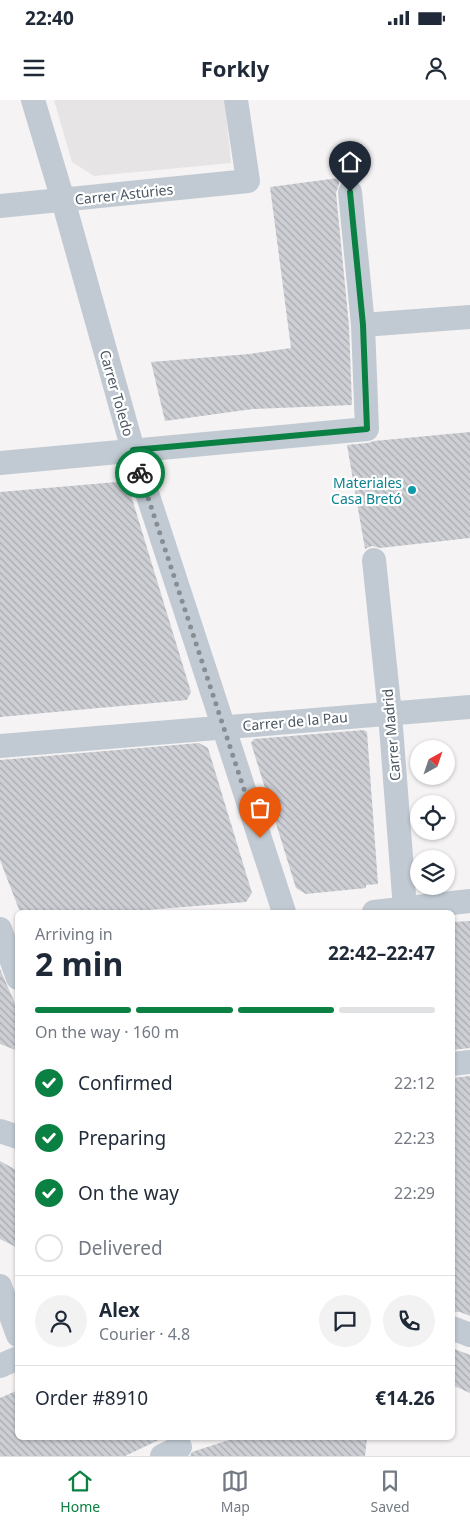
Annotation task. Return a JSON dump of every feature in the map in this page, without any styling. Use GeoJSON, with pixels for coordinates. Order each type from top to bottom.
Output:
{"type":"FeatureCollection","features":[{"type":"Feature","properties":{"kind":"street","name":"Carrer Toledo"},"geometry":{"type":"LineString","coordinates":[[33,100],[133,450],[283,910]]}},
{"type":"Feature","properties":{"kind":"street","name":"Carrer Astúries"},"geometry":{"type":"LineString","coordinates":[[0,206],[248,181],[236,100]]}},
{"type":"Feature","properties":{"kind":"street"},"geometry":{"type":"LineString","coordinates":[[0,463],[367,429],[363,325],[350,192]]}},
{"type":"Feature","properties":{"kind":"street"},"geometry":{"type":"LineString","coordinates":[[363,325],[470,317]]}},
{"type":"Feature","properties":{"kind":"street","name":"Carrer Madrid"},"geometry":{"type":"LineString","coordinates":[[374,560],[390,714],[405,909]]}},
{"type":"Feature","properties":{"kind":"street","name":"Carrer de la Pau"},"geometry":{"type":"LineString","coordinates":[[0,746],[470,707]]}},
{"type":"Feature","properties":{"kind":"street"},"geometry":{"type":"LineString","coordinates":[[395,910],[470,901]]}},
{"type":"Feature","properties":{"kind":"street"},"geometry":{"type":"LineString","coordinates":[[0,929],[14,955]]}},
{"type":"Feature","properties":{"kind":"street"},"geometry":{"type":"LineString","coordinates":[[455,1064],[470,1062]]}},
{"type":"Feature","properties":{"kind":"street"},"geometry":{"type":"LineString","coordinates":[[0,1131],[15,1136]]}},
{"type":"Feature","properties":{"kind":"street"},"geometry":{"type":"LineString","coordinates":[[0,1286],[15,1327]]}},
{"type":"Feature","properties":{"kind":"street"},"geometry":{"type":"LineString","coordinates":[[455,1329],[470,1335]]}},
{"type":"Feature","properties":{"kind":"street"},"geometry":{"type":"LineString","coordinates":[[0,1366],[15,1359]]}},
{"type":"Feature","properties":{"kind":"shaded area"},"geometry":{"type":"Polygon","coordinates":[[[54,100],[225,100],[231,163],[94,176],[72,162],[54,100]]]}},
{"type":"Feature","properties":{"kind":"building"},"geometry":{"type":"Polygon","coordinates":[[[339,178],[336,193],[349,326],[352,405],[253,409],[165,421],[151,362],[249,354],[291,348],[270,187],[339,178]]]}},
{"type":"Feature","properties":{"kind":"building","name":"Materiales Casa Bretó"},"geometry":{"type":"Polygon","coordinates":[[[470,432],[470,538],[380,548],[372,546],[365,549],[347,445],[470,432]]]}},
{"type":"Feature","properties":{"kind":"building"},"geometry":{"type":"Polygon","coordinates":[[[117,482],[130,492],[191,692],[187,700],[0,717],[0,492],[117,482]]]}},
{"type":"Feature","properties":{"kind":"building"},"geometry":{"type":"Polygon","coordinates":[[[364,730],[367,732],[378,884],[366,885],[366,888],[306,894],[296,888],[251,743],[254,739],[364,730]]]}},
{"type":"Feature","properties":{"kind":"building"},"geometry":{"type":"Polygon","coordinates":[[[199,743],[208,748],[252,893],[246,902],[147,910],[19,910],[0,860],[0,760],[199,743]]]}},
{"type":"Feature","properties":{"kind":"building"},"geometry":{"type":"Polygon","coordinates":[[[470,921],[470,1048],[455,1050],[455,922],[470,921]]]}},
{"type":"Feature","properties":{"kind":"building"},"geometry":{"type":"Polygon","coordinates":[[[0,969],[15,1003],[15,1050],[0,1044],[0,969]]]}},
{"type":"Feature","properties":{"kind":"building"},"geometry":{"type":"Polygon","coordinates":[[[470,1076],[470,1316],[455,1312],[455,1078],[470,1076]]]}},
{"type":"Feature","properties":{"kind":"building"},"geometry":{"type":"Polygon","coordinates":[[[0,1161],[15,1169],[15,1246],[0,1239],[0,1161]]]}},
{"type":"Feature","properties":{"kind":"building"},"geometry":{"type":"Polygon","coordinates":[[[455,1349],[470,1355],[470,1393],[455,1386],[455,1349]]]}},
{"type":"Feature","properties":{"kind":"building"},"geometry":{"type":"Polygon","coordinates":[[[15,1391],[15,1440],[159,1440],[125,1456],[0,1456],[0,1398],[15,1391]]]}},
{"type":"Feature","properties":{"kind":"building"},"geometry":{"type":"Polygon","coordinates":[[[229,1440],[367,1440],[365,1456],[190,1456],[192,1452],[229,1440]]]}},
{"type":"Feature","properties":{"kind":"way so far"},"geometry":{"type":"LineString","coordinates":[[140,473],[260,838]]}},
{"type":"Feature","properties":{"kind":"place","name":"Materiales Casa Bretó"},"geometry":{"type":"Point","coordinates":[412,490]}},
{"type":"Feature","properties":{"kind":"route"},"geometry":{"type":"LineString","coordinates":[[140,473],[133,450],[367,429],[363,325],[350,192]]}}]}
